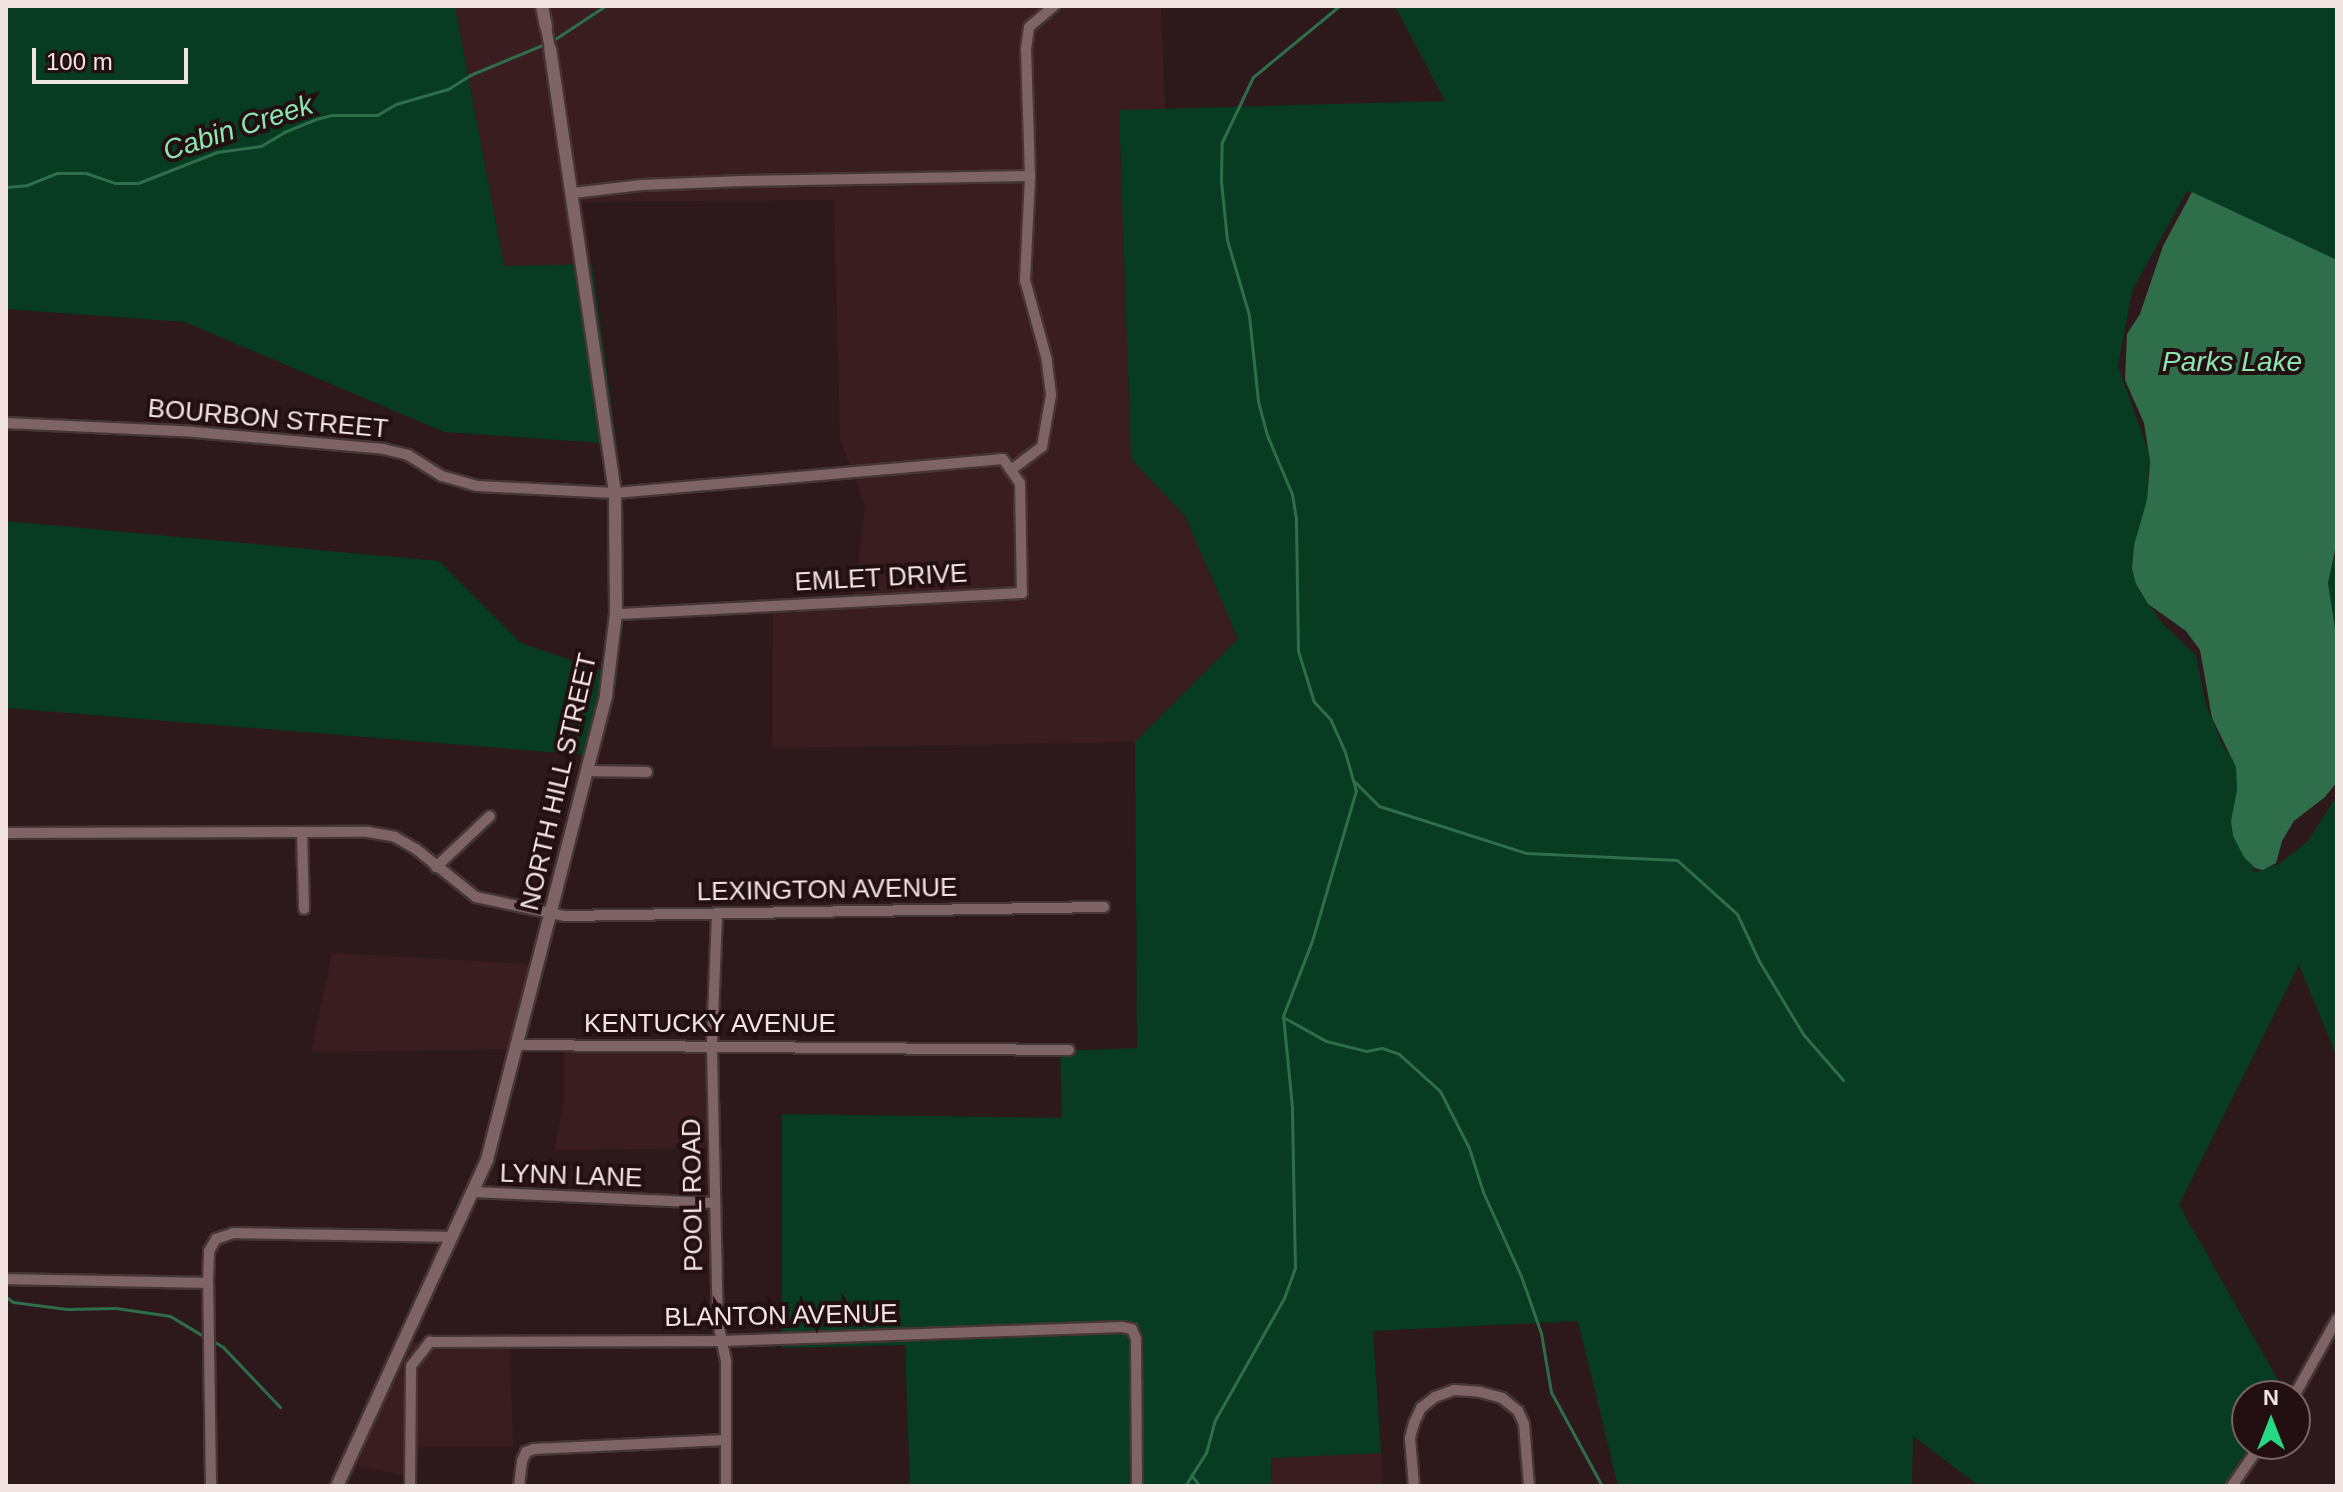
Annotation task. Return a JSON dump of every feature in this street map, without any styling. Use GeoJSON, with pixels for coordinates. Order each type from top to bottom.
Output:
{"type":"FeatureCollection","features":[{"type":"Feature","properties":{"kind":"street","name":"NORTH HILL STREET"},"geometry":{"type":"LineString","coordinates":[[337,1486],[473,1192],[497,1128],[606,695],[616,614],[615,493],[573,193],[542,6]]}},
{"type":"Feature","properties":{"kind":"street"},"geometry":{"type":"LineString","coordinates":[[1011,470],[1042,447],[1051,395],[1047,360],[1025,280],[1030,176],[1029,27],[1054,6]]}},
{"type":"Feature","properties":{"kind":"street"},"geometry":{"type":"LineString","coordinates":[[573,193],[642,185],[714,182],[1030,176]]}},
{"type":"Feature","properties":{"kind":"street","name":"BOURBON STREET"},"geometry":{"type":"LineString","coordinates":[[6,423],[194,432],[370,448],[408,455],[442,476],[477,486],[615,493],[948,462],[1003,459],[1011,470]]}},
{"type":"Feature","properties":{"kind":"street","name":"EMLET DRIVE"},"geometry":{"type":"LineString","coordinates":[[616,614],[1022,593],[1020,483],[1011,470]]}},
{"type":"Feature","properties":{"kind":"street"},"geometry":{"type":"LineString","coordinates":[[588,771],[647,772]]}},
{"type":"Feature","properties":{"kind":"street"},"geometry":{"type":"LineString","coordinates":[[436,867],[490,816]]}},
{"type":"Feature","properties":{"kind":"street"},"geometry":{"type":"LineString","coordinates":[[302,832],[304,909]]}},
{"type":"Feature","properties":{"kind":"street","name":"LEXINGTON AVENUE"},"geometry":{"type":"LineString","coordinates":[[6,833],[368,832],[395,837],[416,849],[476,897],[551,914],[1104,907]]}},
{"type":"Feature","properties":{"kind":"street","name":"POOL ROAD"},"geometry":{"type":"LineString","coordinates":[[717,914],[712,1047],[721,1341],[726,1362],[726,1486]]}},
{"type":"Feature","properties":{"kind":"street","name":"KENTUCKY AVENUE"},"geometry":{"type":"LineString","coordinates":[[519,1045],[1069,1050]]}},
{"type":"Feature","properties":{"kind":"street","name":"LYNN LANE"},"geometry":{"type":"LineString","coordinates":[[473,1192],[715,1203]]}},
{"type":"Feature","properties":{"kind":"street"},"geometry":{"type":"LineString","coordinates":[[211,1486],[208,1283],[209,1251],[216,1239],[233,1233],[452,1237]]}},
{"type":"Feature","properties":{"kind":"street"},"geometry":{"type":"LineString","coordinates":[[6,1279],[208,1283]]}},
{"type":"Feature","properties":{"kind":"street"},"geometry":{"type":"LineString","coordinates":[[2303,1380],[2337,1319]]}},
{"type":"Feature","properties":{"kind":"street","name":"BLANTON AVENUE"},"geometry":{"type":"LineString","coordinates":[[410,1486],[411,1366],[430,1342],[721,1341],[1132,1329],[1136,1339],[1137,1486]]}},
{"type":"Feature","properties":{"kind":"street"},"geometry":{"type":"LineString","coordinates":[[1414,1486],[1410,1438],[1414,1423],[1421,1408],[1435,1397],[1454,1390],[1502,1398],[1518,1411],[1524,1424],[1529,1486]]}},
{"type":"Feature","properties":{"kind":"street"},"geometry":{"type":"LineString","coordinates":[[519,1486],[526,1452],[726,1440]]}},
{"type":"Feature","properties":{"kind":"street"},"geometry":{"type":"LineString","coordinates":[[2232,1486],[2250,1460]]}},
{"type":"Feature","properties":{"kind":"shaded area"},"geometry":{"type":"Polygon","coordinates":[[[6,6],[455,6],[504,266],[592,264],[617,444],[444,432],[185,322],[6,309],[6,6]]]}},
{"type":"Feature","properties":{"kind":"shaded area"},"geometry":{"type":"Polygon","coordinates":[[[455,6],[1161,6],[1165,110],[1120,110],[1131,459],[1185,515],[1238,639],[1135,742],[772,748],[773,601],[854,595],[865,506],[840,439],[834,200],[582,202],[592,264],[504,267],[455,6]]]}},
{"type":"Feature","properties":{"kind":"shaded area"},"geometry":{"type":"Polygon","coordinates":[[[1395,6],[2337,6],[2337,260],[2187,191],[2132,291],[2118,366],[2149,453],[2147,506],[2133,553],[2139,591],[2163,624],[2196,655],[2206,705],[2222,744],[2242,774],[2236,837],[2255,872],[2279,864],[2308,841],[2336,797],[2337,767],[2337,1057],[2299,965],[2179,1205],[2278,1380],[2231,1380],[2231,1460],[2244,1460],[2226,1486],[1979,1486],[1913,1436],[1912,1486],[1618,1486],[1578,1321],[1373,1331],[1381,1453],[1271,1458],[1272,1486],[910,1486],[905,1345],[782,1348],[782,1114],[1062,1118],[1060,1051],[1137,1048],[1135,742],[1238,639],[1185,516],[1131,459],[1119,110],[1445,101],[1395,6]]]}},
{"type":"Feature","properties":{"kind":"shaded area"},"geometry":{"type":"Polygon","coordinates":[[[6,521],[439,561],[521,643],[618,676],[599,756],[6,708],[6,521]]]}},
{"type":"Feature","properties":{"kind":"shaded area"},"geometry":{"type":"Polygon","coordinates":[[[2337,550],[2337,667],[2324,587],[2337,550]]]}},
{"type":"Feature","properties":{"kind":"shaded area"},"geometry":{"type":"Polygon","coordinates":[[[332,953],[543,965],[522,1049],[311,1052],[332,953]]]}},
{"type":"Feature","properties":{"kind":"shaded area"},"geometry":{"type":"Polygon","coordinates":[[[714,1046],[716,1148],[555,1150],[564,1099],[564,1049],[714,1046]]]}},
{"type":"Feature","properties":{"kind":"shaded area"},"geometry":{"type":"Polygon","coordinates":[[[510,1341],[513,1447],[412,1447],[411,1477],[350,1464],[410,1342],[510,1341]]]}},
{"type":"Feature","properties":{"kind":"shaded area"},"geometry":{"type":"Polygon","coordinates":[[[1381,1453],[1383,1486],[1272,1486],[1271,1458],[1381,1453]]]}},
{"type":"Feature","properties":{"kind":"water","name":"Parks Lake"},"geometry":{"type":"Polygon","coordinates":[[[2192,192],[2337,260],[2337,541],[2328,583],[2337,642],[2337,782],[2325,797],[2294,821],[2282,841],[2276,863],[2263,870],[2255,868],[2244,857],[2233,836],[2231,821],[2237,790],[2236,767],[2212,718],[2200,650],[2186,631],[2148,604],[2136,584],[2132,569],[2134,545],[2147,500],[2150,461],[2144,423],[2125,380],[2127,334],[2140,314],[2163,246],[2192,192]]]}},
{"type":"Feature","properties":{"kind":"waterway","name":"Cabin Creek"},"geometry":{"type":"LineString","coordinates":[[552,41],[605,6]]}},
{"type":"Feature","properties":{"kind":"waterway"},"geometry":{"type":"LineString","coordinates":[[1185,1486],[1206,1453],[1215,1420],[1284,1298],[1295,1268],[1292,1107],[1283,1016],[1312,941],[1356,791],[1345,752],[1331,720],[1314,702],[1298,651],[1296,519],[1292,494],[1267,435],[1258,401],[1249,315],[1227,240],[1221,181],[1222,142],[1253,77],[1339,6]]}},
{"type":"Feature","properties":{"kind":"waterway","name":"Cabin Creek"},"geometry":{"type":"LineString","coordinates":[[6,187],[27,185],[56,173],[86,173],[115,183],[138,183],[217,152],[261,146],[284,132],[316,119],[332,115],[377,115],[396,104],[448,89],[470,75],[545,44]]}},
{"type":"Feature","properties":{"kind":"waterway"},"geometry":{"type":"LineString","coordinates":[[1354,781],[1379,806],[1526,853],[1677,860],[1737,914],[1759,961],[1803,1034],[1843,1080]]}},
{"type":"Feature","properties":{"kind":"waterway"},"geometry":{"type":"LineString","coordinates":[[1283,1017],[1326,1041],[1366,1051],[1382,1048],[1399,1054],[1440,1091],[1469,1148],[1483,1192],[1521,1276],[1541,1333],[1551,1392],[1602,1486]]}},
{"type":"Feature","properties":{"kind":"waterway"},"geometry":{"type":"LineString","coordinates":[[6,1297],[13,1302],[67,1309],[116,1308],[170,1316],[205,1337]]}},
{"type":"Feature","properties":{"kind":"waterway"},"geometry":{"type":"LineString","coordinates":[[211,1340],[223,1347],[280,1407]]}},
{"type":"Feature","properties":{"kind":"waterway"},"geometry":{"type":"LineString","coordinates":[[1191,1475],[1200,1486]]}}]}
